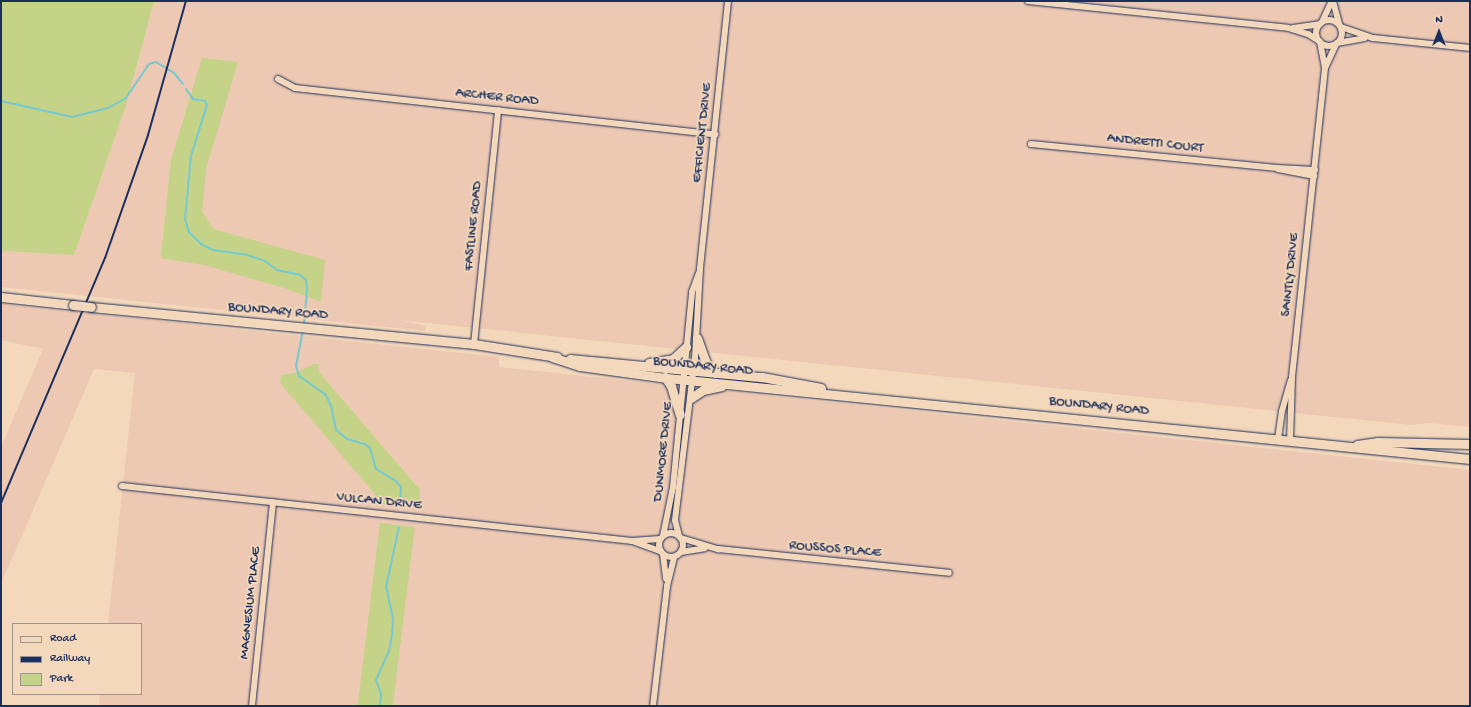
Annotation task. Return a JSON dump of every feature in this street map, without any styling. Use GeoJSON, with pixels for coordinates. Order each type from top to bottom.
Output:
{"type":"FeatureCollection","features":[{"type":"Feature","properties":{"kind":"main road","name":"BOUNDARY ROAD"},"geometry":{"type":"LineString","coordinates":[[1,297],[289,327],[474,344],[552,357],[630,364],[739,384],[852,394],[1470,459]]}},
{"type":"Feature","properties":{"kind":"main road"},"geometry":{"type":"LineString","coordinates":[[697,338],[707,366],[716,373]]}},
{"type":"Feature","properties":{"kind":"main road"},"geometry":{"type":"LineString","coordinates":[[630,364],[673,359],[686,346]]}},
{"type":"Feature","properties":{"kind":"main road","name":"BOUNDARY ROAD"},"geometry":{"type":"LineString","coordinates":[[552,357],[580,366],[665,377],[683,374]]}},
{"type":"Feature","properties":{"kind":"main road","name":"BOUNDARY ROAD"},"geometry":{"type":"LineString","coordinates":[[693,375],[716,373],[762,377],[852,394]]}},
{"type":"Feature","properties":{"kind":"main road"},"geometry":{"type":"LineString","coordinates":[[665,377],[672,386],[680,415]]}},
{"type":"Feature","properties":{"kind":"main road"},"geometry":{"type":"LineString","coordinates":[[690,398],[695,393],[712,387],[739,384]]}},
{"type":"Feature","properties":{"kind":"main road","name":"BOUNDARY ROAD"},"geometry":{"type":"LineString","coordinates":[[1344,446],[1406,443],[1470,444]]}},
{"type":"Feature","properties":{"kind":"main road"},"geometry":{"type":"LineString","coordinates":[[1406,443],[1406,448],[1419,454]]}},
{"type":"Feature","properties":{"kind":"street","name":"EFFICIENT DRIVE"},"geometry":{"type":"LineString","coordinates":[[693,375],[697,338],[700,268],[728,1]]}},
{"type":"Feature","properties":{"kind":"street"},"geometry":{"type":"LineString","coordinates":[[1028,1],[1288,28],[1308,34],[1327,46],[1337,44],[1348,39],[1373,38],[1470,48]]}},
{"type":"Feature","properties":{"kind":"street"},"geometry":{"type":"LineString","coordinates":[[1319,42],[1316,31],[1332,1]]}},
{"type":"Feature","properties":{"kind":"street"},"geometry":{"type":"LineString","coordinates":[[1332,1],[1342,36],[1337,44]]}},
{"type":"Feature","properties":{"kind":"street"},"geometry":{"type":"LineString","coordinates":[[1288,28],[1332,20],[1340,26],[1373,38]]}},
{"type":"Feature","properties":{"kind":"street","name":"SAINTLY DRIVE"},"geometry":{"type":"LineString","coordinates":[[1290,441],[1292,377],[1325,68],[1319,42]]}},
{"type":"Feature","properties":{"kind":"street","name":"SAINTLY DRIVE"},"geometry":{"type":"LineString","coordinates":[[1325,68],[1337,44]]}},
{"type":"Feature","properties":{"kind":"street","name":"ARCHER ROAD"},"geometry":{"type":"LineString","coordinates":[[278,79],[295,88],[715,134]]}},
{"type":"Feature","properties":{"kind":"street","name":"FASTLINE ROAD"},"geometry":{"type":"LineString","coordinates":[[474,344],[498,110]]}},
{"type":"Feature","properties":{"kind":"street","name":"ANDRETTI COURT"},"geometry":{"type":"LineString","coordinates":[[1031,144],[1277,168],[1314,173]]}},
{"type":"Feature","properties":{"kind":"street","name":"EFFICIENT DRIVE"},"geometry":{"type":"LineString","coordinates":[[683,374],[692,292],[700,268]]}},
{"type":"Feature","properties":{"kind":"street","name":"DUNMORE DRIVE"},"geometry":{"type":"LineString","coordinates":[[661,537],[670,511],[683,374]]}},
{"type":"Feature","properties":{"kind":"street","name":"DUNMORE DRIVE"},"geometry":{"type":"LineString","coordinates":[[680,537],[675,520],[693,375]]}},
{"type":"Feature","properties":{"kind":"street","name":"SAINTLY DRIVE"},"geometry":{"type":"LineString","coordinates":[[1278,439],[1282,411],[1292,377]]}},
{"type":"Feature","properties":{"kind":"street","name":"VULCAN DRIVE"},"geometry":{"type":"LineString","coordinates":[[122,486],[632,541],[661,537]]}},
{"type":"Feature","properties":{"kind":"street","name":"MAGNESIUM PLACE"},"geometry":{"type":"LineString","coordinates":[[252,706],[273,502]]}},
{"type":"Feature","properties":{"kind":"street"},"geometry":{"type":"LineString","coordinates":[[653,706],[667,586],[674,557],[681,552],[683,545],[680,537],[673,533],[661,537],[661,552],[667,586]]}},
{"type":"Feature","properties":{"kind":"street","name":"ROUSSOS PLACE"},"geometry":{"type":"LineString","coordinates":[[680,537],[718,549]]}},
{"type":"Feature","properties":{"kind":"street","name":"VULCAN DRIVE"},"geometry":{"type":"LineString","coordinates":[[632,541],[661,552]]}},
{"type":"Feature","properties":{"kind":"street","name":"ROUSSOS PLACE"},"geometry":{"type":"LineString","coordinates":[[681,552],[700,548],[718,549],[949,573]]}},
{"type":"Feature","properties":{"kind":"street"},"geometry":{"type":"LineString","coordinates":[[661,552],[674,557]]}},
{"type":"Feature","properties":{"kind":"shaded area"},"geometry":{"type":"Polygon","coordinates":[[[154,1],[1470,1],[1470,427],[1430,423],[1411,425],[398,320],[426,326],[425,331],[1,287],[1,251],[74,255],[126,106],[154,1]]]}},
{"type":"Feature","properties":{"kind":"shaded area"},"geometry":{"type":"Polygon","coordinates":[[[1,304],[499,357],[499,367],[1470,470],[1470,706],[99,706],[100,695],[142,695],[142,623],[108,623],[135,373],[94,369],[1,584],[1,447],[43,349],[1,340],[1,304]]]}},
{"type":"Feature","properties":{"kind":"green space"},"geometry":{"type":"Polygon","coordinates":[[[1,1],[154,1],[126,106],[74,255],[1,251],[1,1]]]}},
{"type":"Feature","properties":{"kind":"green space"},"geometry":{"type":"Polygon","coordinates":[[[202,58],[238,62],[206,169],[202,211],[213,229],[325,260],[321,302],[284,288],[204,265],[161,258],[171,160],[202,58]]]}},
{"type":"Feature","properties":{"kind":"green space"},"geometry":{"type":"Polygon","coordinates":[[[314,364],[319,364],[318,371],[420,490],[418,508],[380,504],[374,493],[280,383],[281,375],[295,373],[314,364]]]}},
{"type":"Feature","properties":{"kind":"green space"},"geometry":{"type":"Polygon","coordinates":[[[380,523],[415,527],[393,706],[358,706],[380,523]]]}},
{"type":"Feature","properties":{"kind":"waterway"},"geometry":{"type":"LineString","coordinates":[[1,101],[72,117],[108,108],[126,98],[149,64],[156,62],[174,73],[183,84]]}},
{"type":"Feature","properties":{"kind":"waterway"},"geometry":{"type":"LineString","coordinates":[[186,89],[193,99],[205,101],[207,105],[191,156],[185,219],[189,232],[201,244],[213,250],[247,255],[265,261],[277,270],[300,275],[306,280],[307,290],[304,326]]}},
{"type":"Feature","properties":{"kind":"waterway"},"geometry":{"type":"LineString","coordinates":[[303,330],[296,366],[299,376],[325,394],[331,406],[336,430],[347,439],[365,444],[370,448],[376,469],[396,481],[401,487],[400,504]]}},
{"type":"Feature","properties":{"kind":"waterway"},"geometry":{"type":"LineString","coordinates":[[380,706],[381,694],[376,680],[389,651],[392,635],[393,619],[386,587],[399,527]]}},
{"type":"Feature","properties":{"kind":"railway"},"geometry":{"type":"LineString","coordinates":[[1,503],[105,258],[148,135],[186,1]]}}]}
